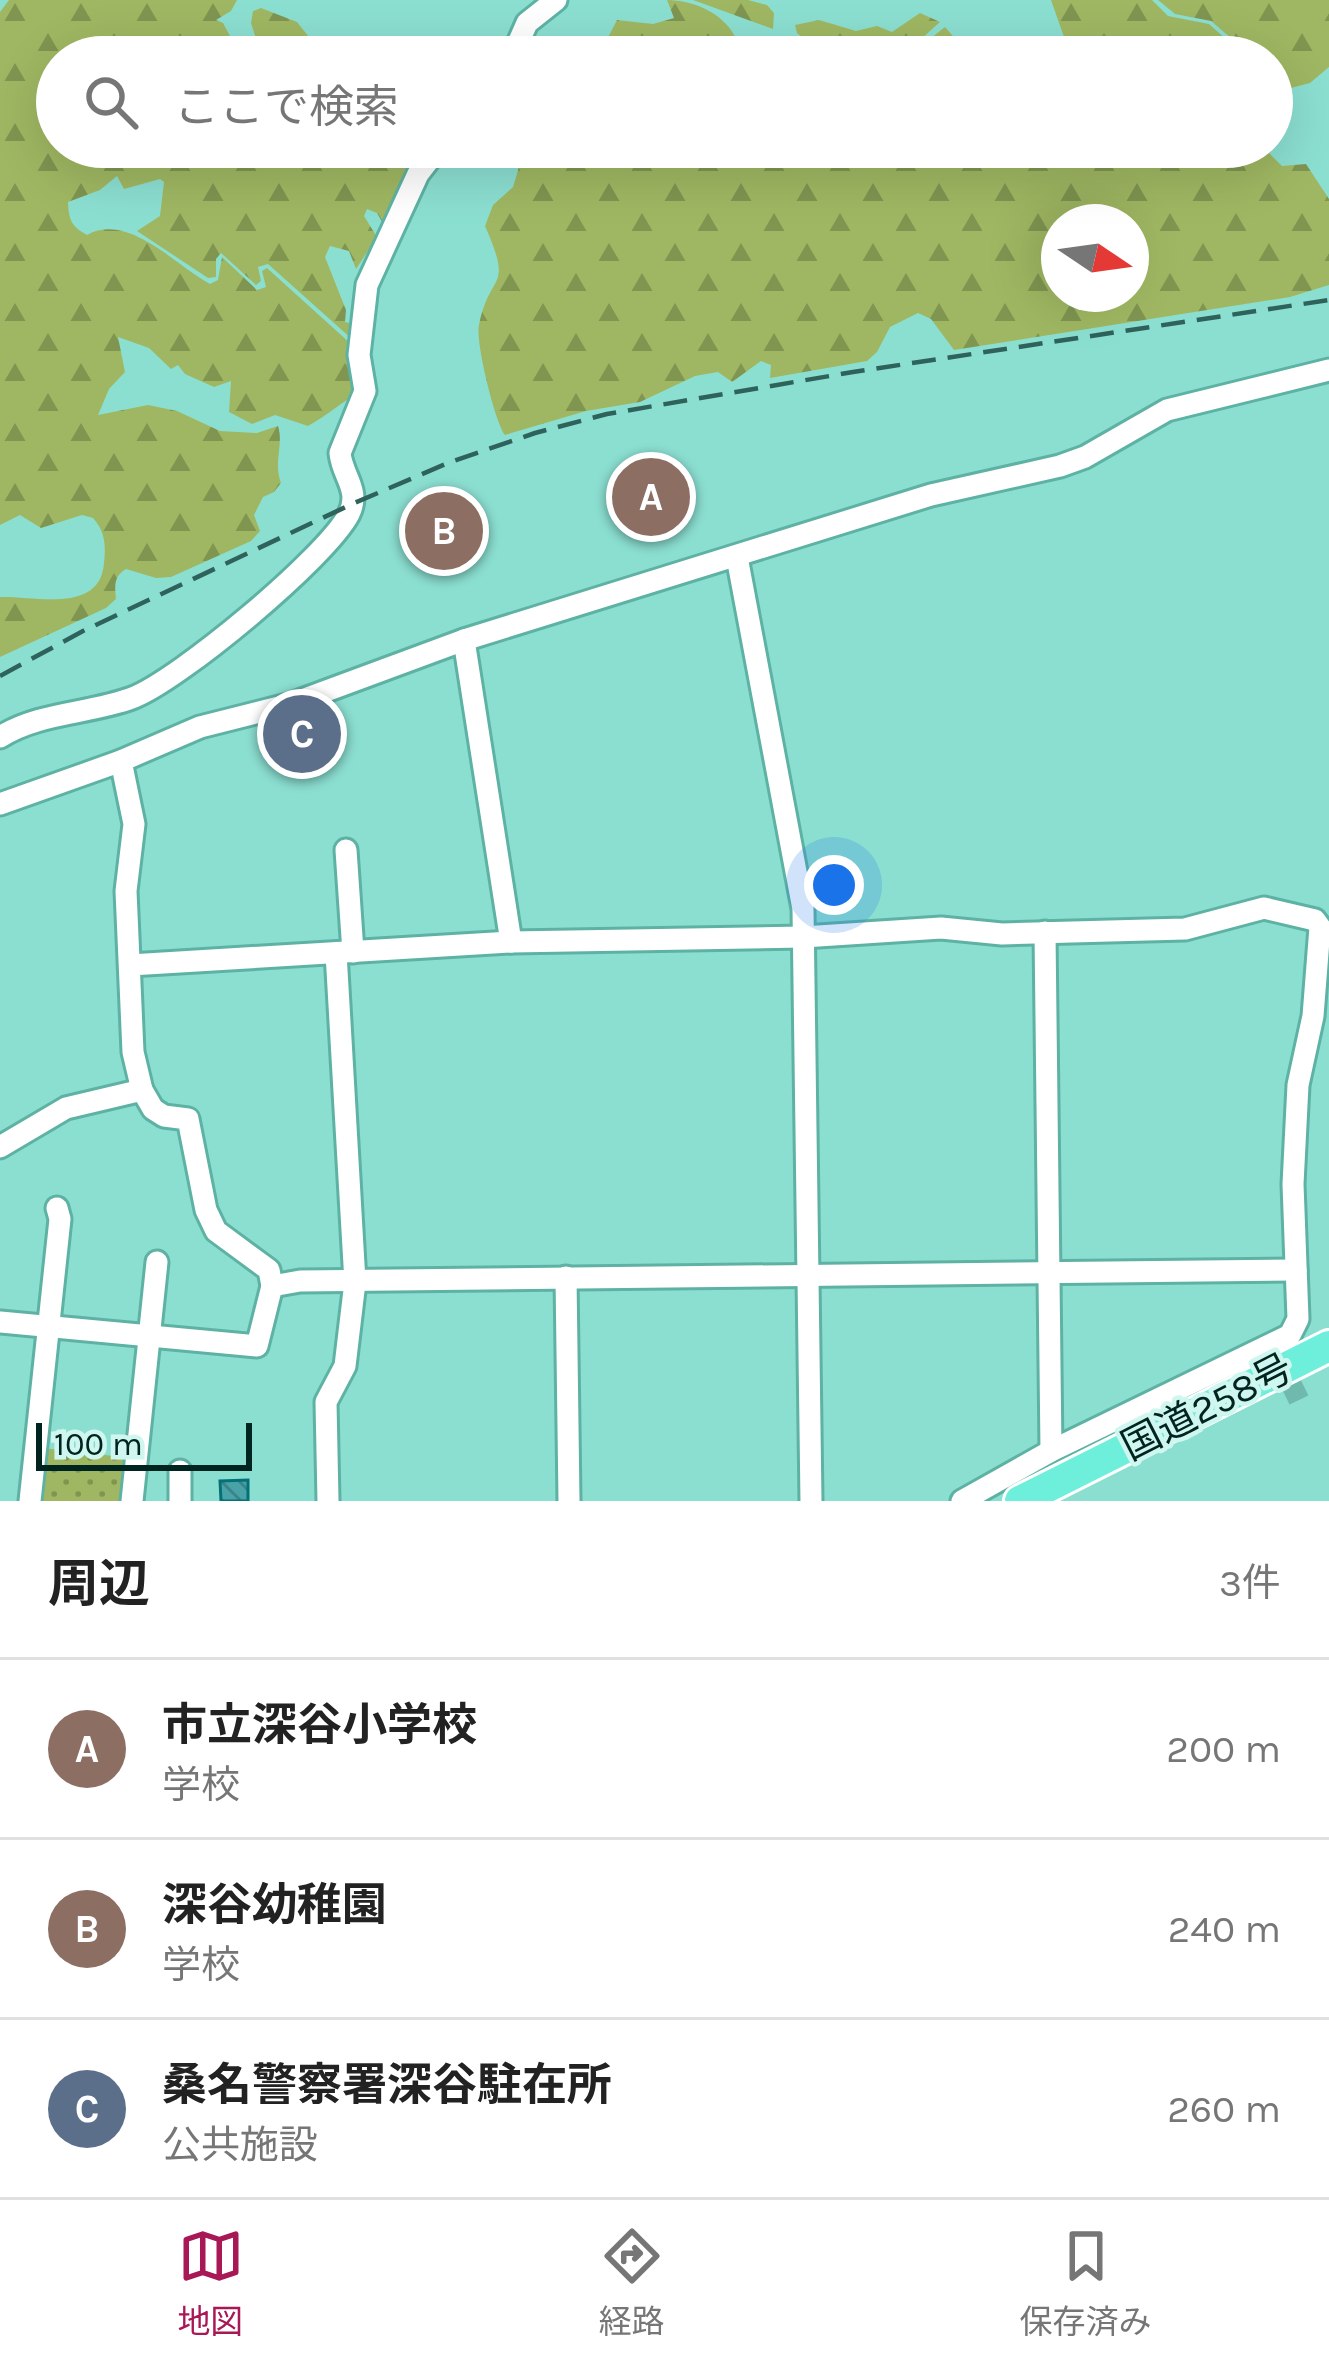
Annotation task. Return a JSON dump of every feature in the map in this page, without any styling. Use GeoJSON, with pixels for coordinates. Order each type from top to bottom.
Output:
{"type":"FeatureCollection","features":[{"type":"Feature","properties":{"kind":"highway","name":"国道258号"},"geometry":{"type":"LineString","coordinates":[[1020,1501],[1329,1346]]}},
{"type":"Feature","properties":{"kind":"highway","name":"国道258号"},"geometry":{"type":"LineString","coordinates":[[1058,1501],[1329,1366]]}},
{"type":"Feature","properties":{"kind":"street"},"geometry":{"type":"LineString","coordinates":[[521,36],[527,23],[556,0]]}},
{"type":"Feature","properties":{"kind":"street"},"geometry":{"type":"LineString","coordinates":[[0,737],[35,721],[136,697],[161,683],[216,644],[277,591],[348,515],[354,491],[340,453],[366,383],[359,355],[364,296],[423,168]]}},
{"type":"Feature","properties":{"kind":"street"},"geometry":{"type":"LineString","coordinates":[[0,804],[200,727],[291,704],[464,640],[931,495],[1060,466],[1085,457],[1167,410],[1329,370]]}},
{"type":"Feature","properties":{"kind":"street"},"geometry":{"type":"LineString","coordinates":[[736,557],[802,909],[811,1501]]}},
{"type":"Feature","properties":{"kind":"street"},"geometry":{"type":"LineString","coordinates":[[464,640],[511,942]]}},
{"type":"Feature","properties":{"kind":"street"},"geometry":{"type":"LineString","coordinates":[[0,1322],[257,1346],[272,1286],[268,1270],[216,1232],[206,1210],[188,1119],[164,1116],[153,1109],[142,1090],[134,1052],[126,891],[134,824],[121,761]]}},
{"type":"Feature","properties":{"kind":"street"},"geometry":{"type":"LineString","coordinates":[[328,1501],[326,1402],[345,1366],[355,1282],[344,952],[346,850]]}},
{"type":"Feature","properties":{"kind":"street"},"geometry":{"type":"LineString","coordinates":[[130,965],[511,942],[802,937],[941,928],[1002,934],[1185,928],[1264,908],[1319,922],[1313,1016],[1298,1085],[1293,1184],[1298,1319],[1290,1335],[1275,1350],[1052,1450],[962,1501]]}},
{"type":"Feature","properties":{"kind":"street"},"geometry":{"type":"LineString","coordinates":[[1045,932],[1052,1450]]}},
{"type":"Feature","properties":{"kind":"street"},"geometry":{"type":"LineString","coordinates":[[0,1147],[66,1108],[142,1090]]}},
{"type":"Feature","properties":{"kind":"street"},"geometry":{"type":"LineString","coordinates":[[30,1501],[58,1208]]}},
{"type":"Feature","properties":{"kind":"street"},"geometry":{"type":"LineString","coordinates":[[133,1501],[157,1262]]}},
{"type":"Feature","properties":{"kind":"street"},"geometry":{"type":"LineString","coordinates":[[272,1286],[300,1281],[1296,1270]]}},
{"type":"Feature","properties":{"kind":"street"},"geometry":{"type":"LineString","coordinates":[[566,1277],[569,1501]]}},
{"type":"Feature","properties":{"kind":"street"},"geometry":{"type":"LineString","coordinates":[[180,1471],[180,1501]]}},
{"type":"Feature","properties":{"kind":"green space"},"geometry":{"type":"Polygon","coordinates":[[[9,0],[237,0],[231,11],[216,20],[230,36],[36,36],[36,168],[421,168],[384,225],[377,213],[367,209],[364,216],[377,237],[356,269],[349,251],[330,246],[325,257],[346,310],[345,322],[359,325],[353,340],[268,264],[258,267],[261,281],[256,285],[221,253],[216,259],[216,277],[208,278],[137,231],[160,216],[164,182],[160,179],[124,189],[117,176],[100,190],[68,202],[72,222],[87,235],[119,230],[135,235],[210,284],[218,280],[222,257],[257,290],[266,287],[262,271],[267,268],[351,344],[363,390],[308,426],[275,415],[252,424],[229,412],[231,381],[214,387],[185,374],[178,365],[171,369],[149,348],[118,337],[125,372],[109,389],[98,415],[148,405],[177,411],[220,431],[257,433],[278,426],[281,483],[263,497],[254,515],[260,531],[251,541],[171,577],[156,578],[126,569],[117,579],[116,599],[106,608],[0,657],[0,597],[79,596],[100,579],[105,550],[97,523],[82,515],[41,528],[20,515],[0,525],[0,12],[9,0]]]}},
{"type":"Feature","properties":{"kind":"green space"},"geometry":{"type":"Polygon","coordinates":[[[667,0],[699,6],[718,17],[734,36],[609,36],[617,20],[653,24],[674,18],[667,0]]]}},
{"type":"Feature","properties":{"kind":"green space"},"geometry":{"type":"Polygon","coordinates":[[[693,0],[748,0],[767,5],[774,13],[773,29],[693,0]]]}},
{"type":"Feature","properties":{"kind":"green space"},"geometry":{"type":"Polygon","coordinates":[[[1051,0],[1152,0],[1168,16],[1209,24],[1222,36],[1064,36],[1051,0]]]}},
{"type":"Feature","properties":{"kind":"green space"},"geometry":{"type":"Polygon","coordinates":[[[1158,0],[1329,0],[1329,67],[1310,83],[1293,87],[1293,36],[1228,36],[1211,21],[1175,14],[1158,0]]]}},
{"type":"Feature","properties":{"kind":"green space"},"geometry":{"type":"Polygon","coordinates":[[[261,8],[297,22],[308,36],[255,36],[251,23],[253,11],[261,8]]]}},
{"type":"Feature","properties":{"kind":"green space"},"geometry":{"type":"Polygon","coordinates":[[[920,13],[940,22],[925,36],[802,36],[795,25],[819,20],[856,31],[877,26],[892,32],[920,13]]]}},
{"type":"Feature","properties":{"kind":"green space"},"geometry":{"type":"Polygon","coordinates":[[[1306,164],[1329,199],[1329,285],[1290,297],[954,350],[931,319],[918,313],[890,327],[867,361],[770,378],[771,365],[761,361],[732,382],[718,372],[695,376],[640,402],[586,411],[505,435],[491,399],[479,334],[499,272],[485,226],[493,205],[513,187],[519,168],[1293,168],[1306,164]]]}},
{"type":"Feature","properties":{"kind":"green space"},"geometry":{"type":"Polygon","coordinates":[[[42,1448],[132,1458],[128,1501],[36,1501],[42,1448]]]}},
{"type":"Feature","properties":{"kind":"building"},"geometry":{"type":"Polygon","coordinates":[[[248,1480],[248,1501],[221,1501],[220,1481],[248,1480]]]}},
{"type":"Feature","properties":{"kind":"tunnel"},"geometry":{"type":"LineString","coordinates":[[1278,1357],[1299,1400]]}},
{"type":"Feature","properties":{"kind":"railway"},"geometry":{"type":"LineString","coordinates":[[0,676],[83,631],[352,504],[535,433],[607,414],[853,372],[1329,300]]}},
{"type":"Feature","properties":{"kind":"place","name":"市立深谷小学校"},"geometry":{"type":"Point","coordinates":[651,497]}},
{"type":"Feature","properties":{"kind":"place","name":"深谷幼稚園"},"geometry":{"type":"Point","coordinates":[444,531]}},
{"type":"Feature","properties":{"kind":"place","name":"桑名警察署深谷駐在所"},"geometry":{"type":"Point","coordinates":[302,734]}}]}
